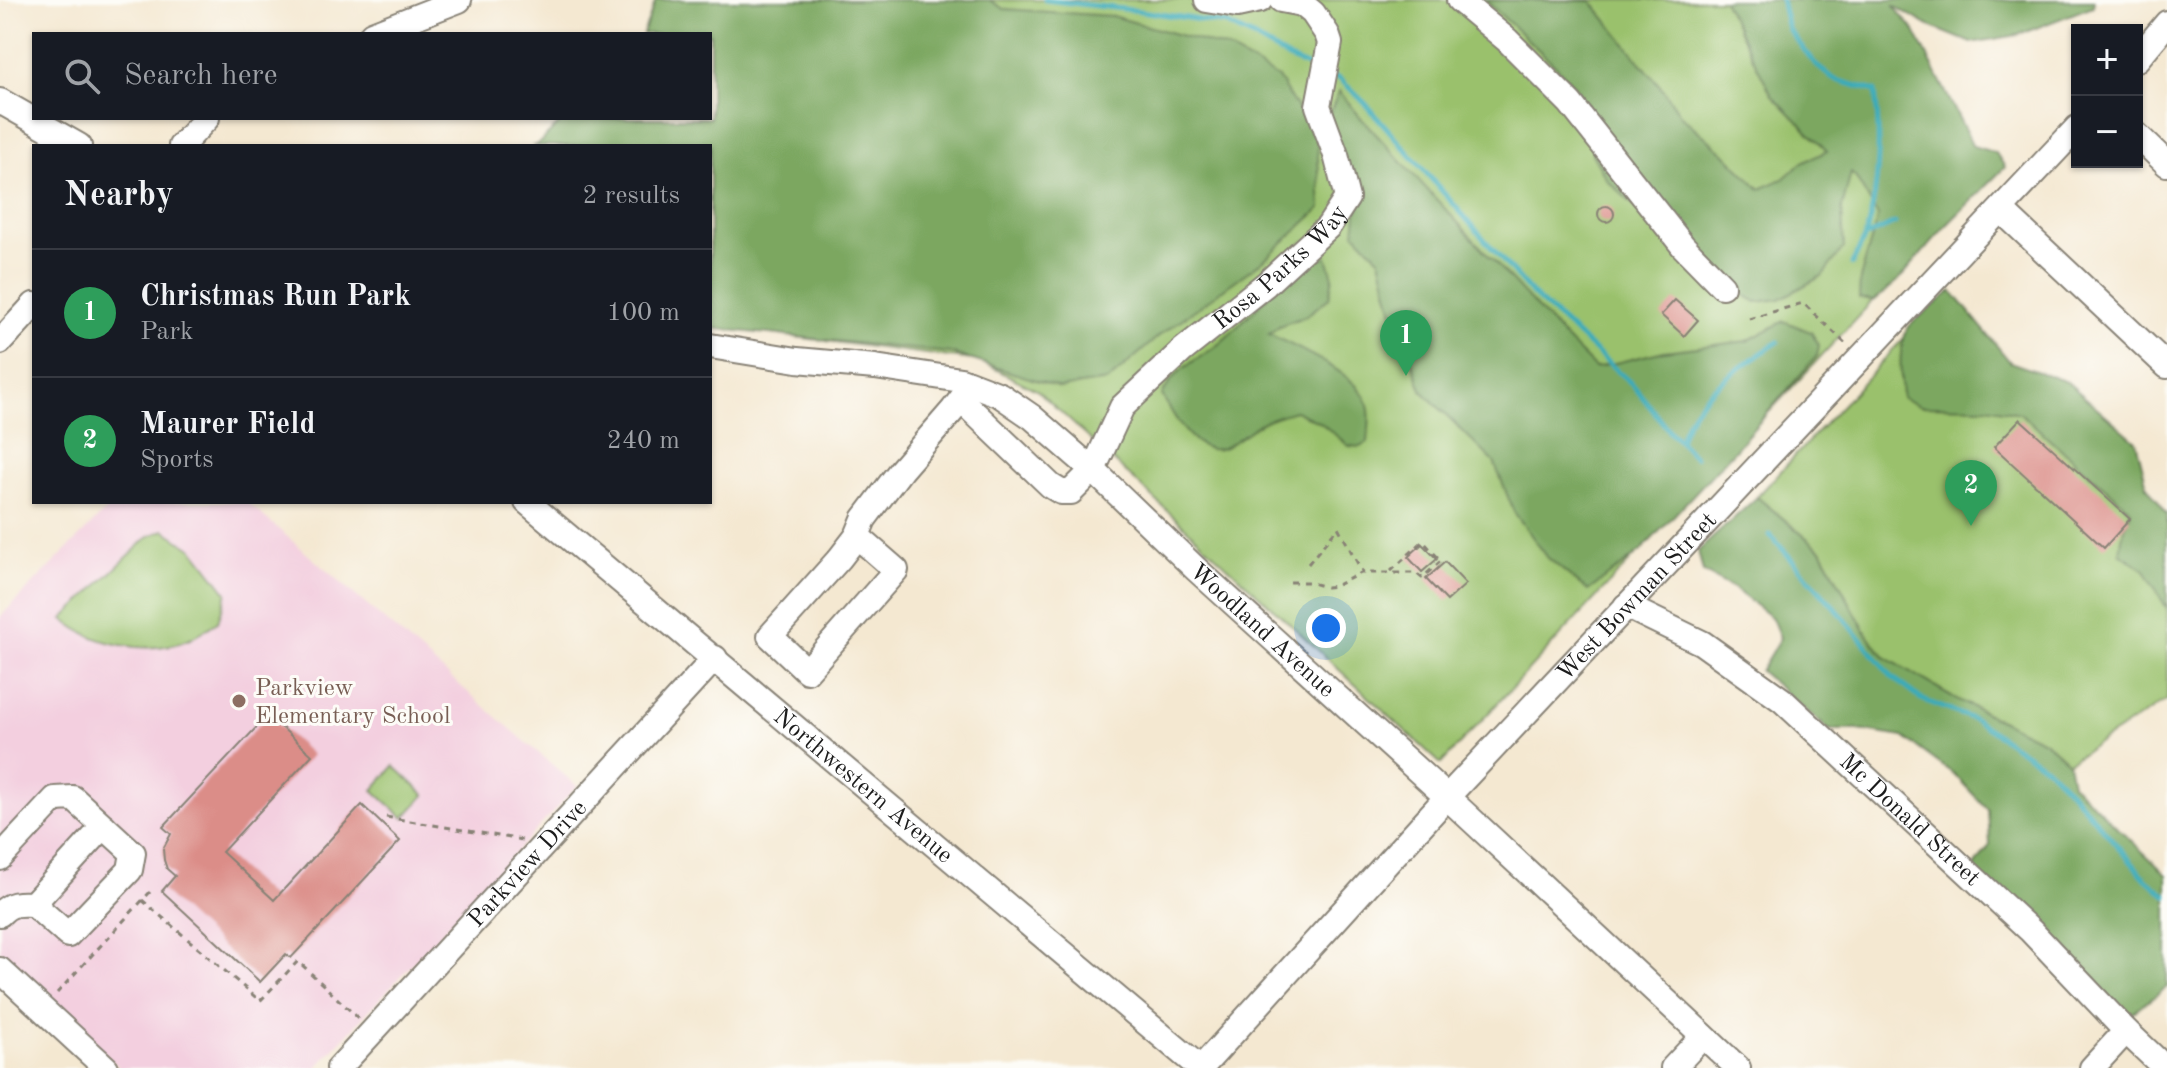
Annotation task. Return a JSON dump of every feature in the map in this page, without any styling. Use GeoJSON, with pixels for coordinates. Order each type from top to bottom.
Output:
{"type":"FeatureCollection","features":[{"type":"Feature","properties":{"kind":"street"},"geometry":{"type":"LineString","coordinates":[[377,32],[459,0]]}},
{"type":"Feature","properties":{"kind":"street"},"geometry":{"type":"LineString","coordinates":[[1207,0],[1237,5],[1260,0]]}},
{"type":"Feature","properties":{"kind":"street","name":"Rosa Parks Way"},"geometry":{"type":"LineString","coordinates":[[1093,470],[1122,407],[1183,350],[1266,284],[1328,227],[1347,198],[1336,155],[1318,106],[1330,43],[1327,34],[1313,13],[1302,4],[1281,0]]}},
{"type":"Feature","properties":{"kind":"street"},"geometry":{"type":"LineString","coordinates":[[1459,0],[1507,40],[1570,103],[1683,246],[1722,286]]}},
{"type":"Feature","properties":{"kind":"street"},"geometry":{"type":"LineString","coordinates":[[2143,52],[2167,23]]}},
{"type":"Feature","properties":{"kind":"street"},"geometry":{"type":"LineString","coordinates":[[0,101],[32,119]]}},
{"type":"Feature","properties":{"kind":"street"},"geometry":{"type":"LineString","coordinates":[[33,120],[75,144]]}},
{"type":"Feature","properties":{"kind":"street"},"geometry":{"type":"LineString","coordinates":[[183,144],[205,120]]}},
{"type":"Feature","properties":{"kind":"street","name":"West Bowman Street"},"geometry":{"type":"LineString","coordinates":[[1200,1068],[1447,797],[2071,134]]}},
{"type":"Feature","properties":{"kind":"street"},"geometry":{"type":"LineString","coordinates":[[2143,141],[2167,164]]}},
{"type":"Feature","properties":{"kind":"street"},"geometry":{"type":"LineString","coordinates":[[2001,210],[2167,366]]}},
{"type":"Feature","properties":{"kind":"street"},"geometry":{"type":"LineString","coordinates":[[0,342],[32,307]]}},
{"type":"Feature","properties":{"kind":"street","name":"Woodland Avenue"},"geometry":{"type":"LineString","coordinates":[[712,346],[961,380],[967,392],[1000,395],[1032,417],[1738,1068]]}},
{"type":"Feature","properties":{"kind":"street"},"geometry":{"type":"LineString","coordinates":[[857,536],[896,570],[807,671],[770,636],[840,558],[857,536],[873,506],[967,392],[1051,486],[1061,492],[1071,492],[1093,470]]}},
{"type":"Feature","properties":{"kind":"street","name":"Northwestern Avenue"},"geometry":{"type":"LineString","coordinates":[[529,504],[1200,1068]]}},
{"type":"Feature","properties":{"kind":"street","name":"Mc Donald Street"},"geometry":{"type":"LineString","coordinates":[[1626,606],[1702,643],[1782,700],[2031,931],[2165,1068]]}},
{"type":"Feature","properties":{"kind":"street","name":"Parkview Drive"},"geometry":{"type":"LineString","coordinates":[[339,1068],[715,658]]}},
{"type":"Feature","properties":{"kind":"street"},"geometry":{"type":"LineString","coordinates":[[0,858],[55,799],[73,798],[133,853],[130,870],[68,935],[33,904],[17,903],[0,914]]}},
{"type":"Feature","properties":{"kind":"street"},"geometry":{"type":"LineString","coordinates":[[33,904],[104,826]]}},
{"type":"Feature","properties":{"kind":"street"},"geometry":{"type":"LineString","coordinates":[[0,970],[106,1068]]}},
{"type":"Feature","properties":{"kind":"street"},"geometry":{"type":"LineString","coordinates":[[2092,1068],[2126,1031]]}},
{"type":"Feature","properties":{"kind":"street"},"geometry":{"type":"LineString","coordinates":[[1673,1068],[1703,1036]]}},
{"type":"Feature","properties":{"kind":"path"},"geometry":{"type":"LineString","coordinates":[[1749,319],[1803,303],[1846,344]]}},
{"type":"Feature","properties":{"kind":"path"},"geometry":{"type":"LineString","coordinates":[[1308,564],[1338,527],[1363,573]]}},
{"type":"Feature","properties":{"kind":"path"},"geometry":{"type":"LineString","coordinates":[[1290,582],[1308,582],[1326,587],[1363,573],[1389,573],[1416,573],[1422,578],[1441,561],[1423,541],[1389,573]]}},
{"type":"Feature","properties":{"kind":"path"},"geometry":{"type":"LineString","coordinates":[[1344,582],[1351,589]]}},
{"type":"Feature","properties":{"kind":"path"},"geometry":{"type":"LineString","coordinates":[[386,817],[522,840]]}},
{"type":"Feature","properties":{"kind":"path"},"geometry":{"type":"LineString","coordinates":[[43,1009],[150,892]]}},
{"type":"Feature","properties":{"kind":"path"},"geometry":{"type":"LineString","coordinates":[[142,900],[260,1001],[298,961],[358,1018]]}},
{"type":"Feature","properties":{"kind":"shaded area","name":"Parkview Elementary School"},"geometry":{"type":"Polygon","coordinates":[[[112,504],[249,504],[577,786],[316,1068],[120,1068],[0,956],[0,617],[112,504]]]}},
{"type":"Feature","properties":{"kind":"green space"},"geometry":{"type":"Polygon","coordinates":[[[656,0],[989,0],[1004,9],[1112,16],[1226,48],[1278,78],[1317,141],[1321,208],[1264,260],[1160,335],[1108,381],[1060,388],[951,353],[712,328],[712,144],[538,144],[563,120],[712,120],[712,32],[644,32],[656,0]]]}},
{"type":"Feature","properties":{"kind":"green space"},"geometry":{"type":"Polygon","coordinates":[[[708,0],[1862,0],[1975,191],[1441,764],[1038,391],[980,361],[741,330],[712,144],[678,144],[708,120],[712,120],[708,0]]]}},
{"type":"Feature","properties":{"kind":"green space"},"geometry":{"type":"Polygon","coordinates":[[[1485,0],[1591,1],[1682,117],[1760,189],[1783,179],[1800,164],[1827,151],[1772,95],[1723,0],[2094,0],[2093,6],[2018,35],[1971,43],[1927,25],[1893,5],[1915,31],[1973,146],[1996,153],[2005,167],[1943,229],[1898,281],[1874,301],[1859,299],[1860,279],[1878,216],[1851,173],[1842,208],[1844,248],[1822,276],[1780,299],[1757,302],[1661,231],[1607,180],[1592,154],[1592,114],[1575,87],[1485,0]]]}},
{"type":"Feature","properties":{"kind":"green space"},"geometry":{"type":"Polygon","coordinates":[[[1339,91],[1595,368],[1664,351],[1747,341],[1784,321],[1811,332],[1819,345],[1817,356],[1640,552],[1588,591],[1548,558],[1514,512],[1494,462],[1423,392],[1392,309],[1380,259],[1355,233],[1358,203],[1329,115],[1339,91]]]}},
{"type":"Feature","properties":{"kind":"green space"},"geometry":{"type":"Polygon","coordinates":[[[1327,257],[1333,277],[1329,298],[1306,316],[1279,326],[1269,334],[1322,361],[1358,387],[1369,407],[1368,442],[1360,447],[1349,446],[1321,423],[1295,411],[1265,421],[1223,448],[1204,447],[1195,441],[1179,423],[1162,395],[1170,382],[1221,342],[1284,281],[1312,262],[1327,257]]]}},
{"type":"Feature","properties":{"kind":"green space"},"geometry":{"type":"Polygon","coordinates":[[[1952,291],[2010,362],[2067,382],[2136,441],[2147,486],[2167,514],[2167,609],[2145,570],[2120,553],[2131,510],[2020,413],[1987,407],[1920,406],[1902,398],[1900,362],[1908,328],[1952,291]]]}},
{"type":"Feature","properties":{"kind":"green space"},"geometry":{"type":"Polygon","coordinates":[[[1930,310],[2146,503],[2167,609],[2167,700],[2068,762],[2046,742],[1960,701],[1885,657],[1868,636],[1821,550],[1757,497],[1930,310]]]}},
{"type":"Feature","properties":{"kind":"green space"},"geometry":{"type":"Polygon","coordinates":[[[1757,497],[1821,550],[1868,636],[1885,657],[1960,701],[2046,742],[2068,762],[2072,784],[2167,875],[2167,987],[2127,1017],[1974,868],[1990,845],[1988,810],[1955,775],[1903,737],[1858,730],[1829,730],[1760,671],[1780,638],[1772,618],[1733,588],[1703,572],[1698,551],[1757,497]]]}},
{"type":"Feature","properties":{"kind":"green space"},"geometry":{"type":"Polygon","coordinates":[[[164,530],[193,549],[227,593],[218,622],[175,644],[141,647],[107,642],[63,619],[149,536],[164,530]]]}},
{"type":"Feature","properties":{"kind":"green space"},"geometry":{"type":"Polygon","coordinates":[[[394,766],[425,795],[404,818],[373,790],[394,766]]]}},
{"type":"Feature","properties":{"kind":"building"},"geometry":{"type":"Polygon","coordinates":[[[1606,206],[1612,208],[1612,220],[1606,222],[1600,220],[1598,214],[1600,208],[1606,206]]]}},
{"type":"Feature","properties":{"kind":"building"},"geometry":{"type":"Polygon","coordinates":[[[1675,300],[1698,320],[1684,336],[1661,315],[1675,300]]]}},
{"type":"Feature","properties":{"kind":"building"},"geometry":{"type":"Polygon","coordinates":[[[2020,419],[2130,519],[2104,548],[1994,447],[2020,419]]]}},
{"type":"Feature","properties":{"kind":"building"},"geometry":{"type":"Polygon","coordinates":[[[1422,544],[1437,559],[1422,572],[1408,557],[1422,544]]]}},
{"type":"Feature","properties":{"kind":"building"},"geometry":{"type":"Polygon","coordinates":[[[1445,562],[1466,584],[1447,601],[1426,579],[1445,562]]]}},
{"type":"Feature","properties":{"kind":"building"},"geometry":{"type":"Polygon","coordinates":[[[268,715],[312,755],[222,852],[274,900],[362,805],[400,841],[291,958],[286,954],[260,982],[162,891],[175,876],[167,869],[164,860],[163,849],[171,834],[163,827],[268,715]]]}},
{"type":"Feature","properties":{"kind":"waterway"},"geometry":{"type":"LineString","coordinates":[[1045,0],[1226,24],[1319,71]]}},
{"type":"Feature","properties":{"kind":"waterway"},"geometry":{"type":"LineString","coordinates":[[1781,0],[1788,29],[1816,65],[1833,79],[1875,91],[1878,164],[1865,237]]}},
{"type":"Feature","properties":{"kind":"waterway"},"geometry":{"type":"LineString","coordinates":[[1332,76],[1340,79],[1365,103],[1533,295],[1633,385],[1670,432],[1695,457]]}},
{"type":"Feature","properties":{"kind":"waterway"},"geometry":{"type":"LineString","coordinates":[[1852,264],[1865,237],[1895,223]]}},
{"type":"Feature","properties":{"kind":"waterway"},"geometry":{"type":"LineString","coordinates":[[1680,442],[1694,410],[1706,396],[1734,372],[1778,342]]}},
{"type":"Feature","properties":{"kind":"waterway"},"geometry":{"type":"LineString","coordinates":[[1770,535],[1892,677],[1921,699],[1975,720],[2046,767],[2146,879],[2167,896]]}},
{"type":"Feature","properties":{"kind":"place","name":"Christmas Run Park"},"geometry":{"type":"Point","coordinates":[1406,376]}},
{"type":"Feature","properties":{"kind":"place","name":"Maurer Field"},"geometry":{"type":"Point","coordinates":[1971,526]}},
{"type":"Feature","properties":{"kind":"place","name":"Parkview Elementary School"},"geometry":{"type":"Point","coordinates":[239,701]}}]}
